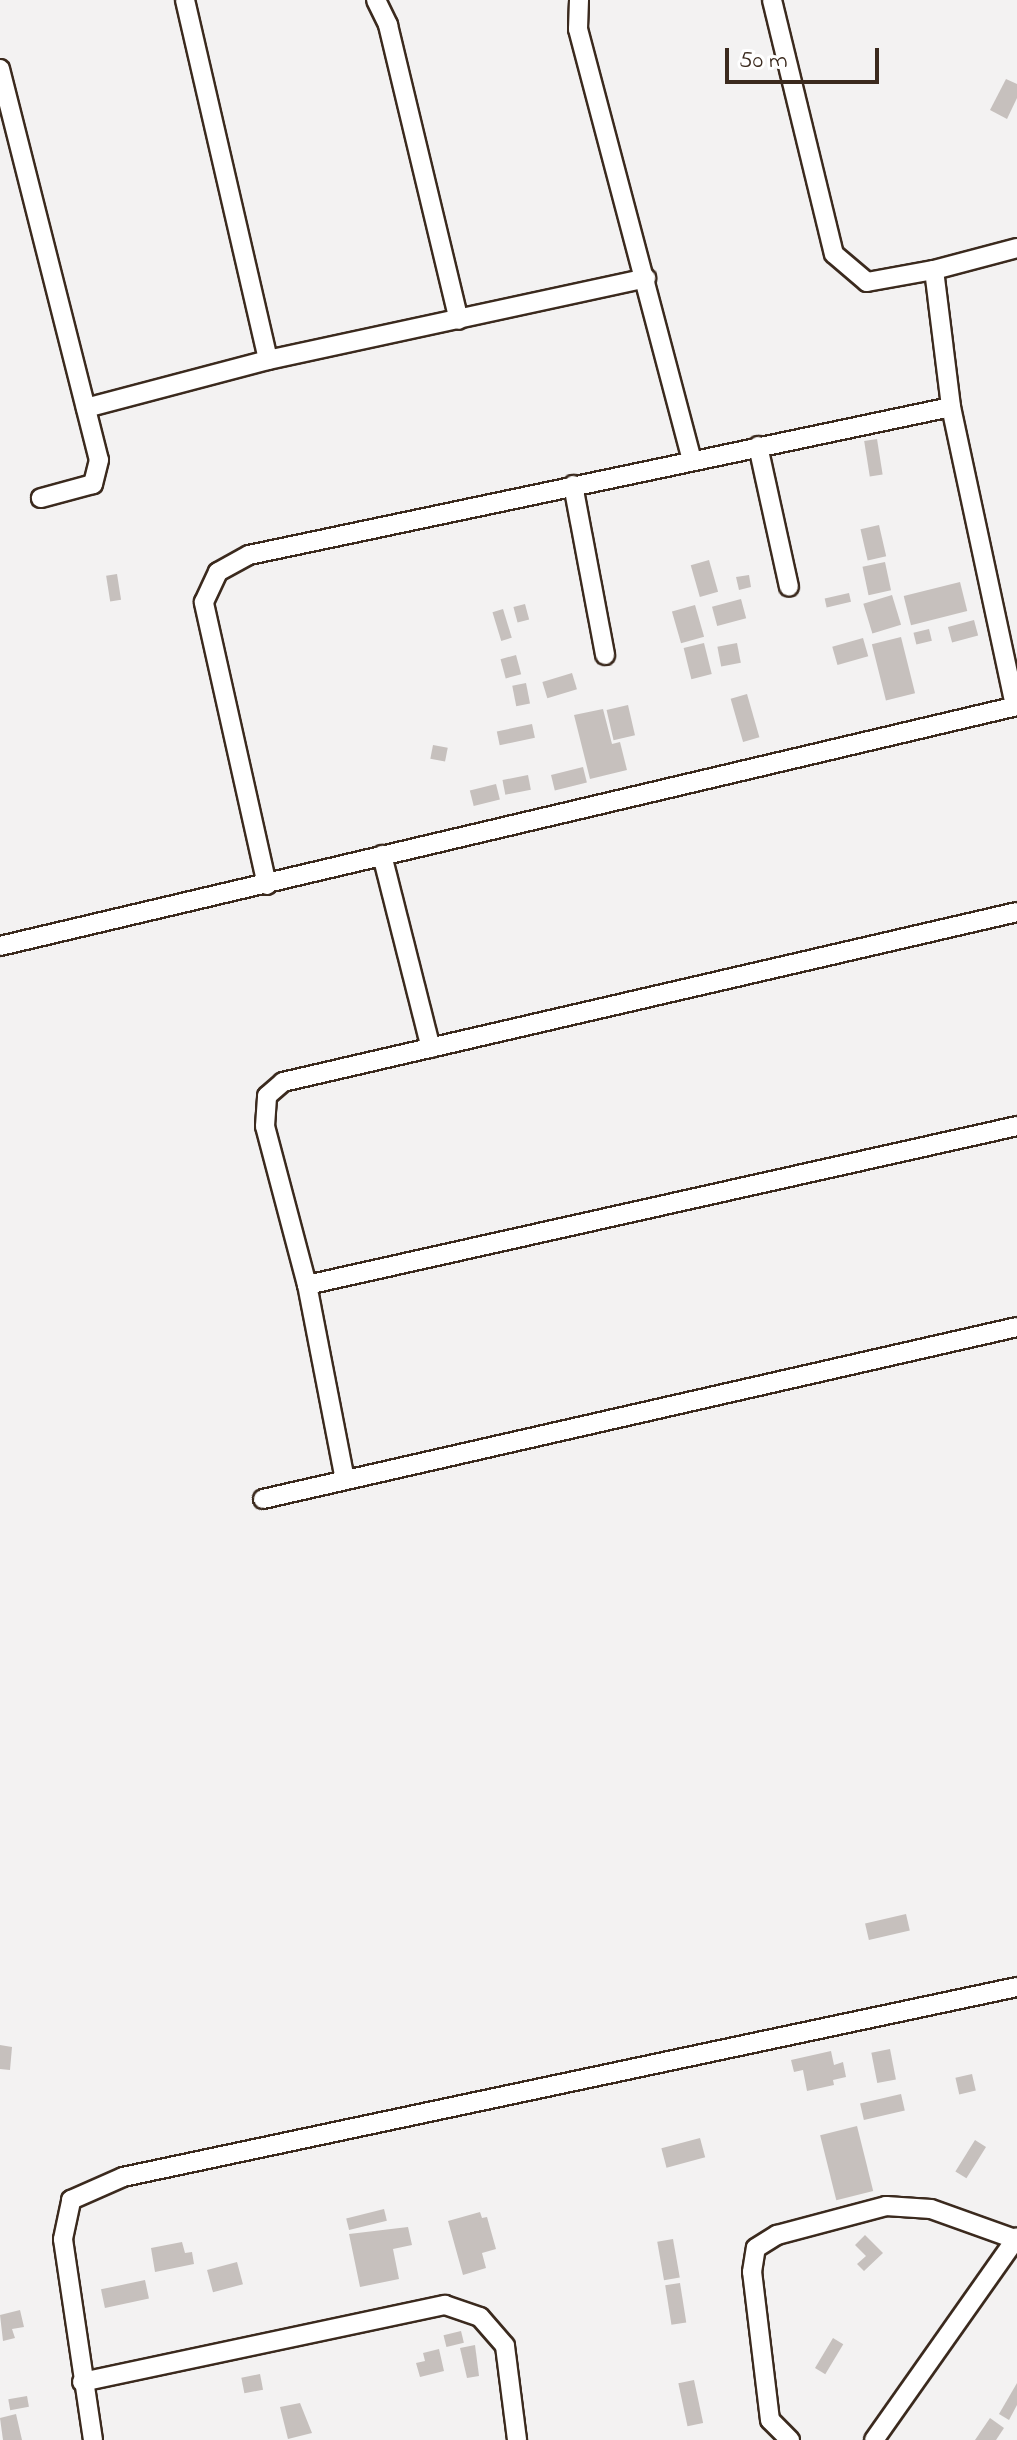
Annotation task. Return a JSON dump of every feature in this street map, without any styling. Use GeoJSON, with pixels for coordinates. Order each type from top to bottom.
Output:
{"type":"FeatureCollection","features":[{"type":"Feature","properties":{"kind":"street"},"geometry":{"type":"LineString","coordinates":[[185,0],[268,360]]}},
{"type":"Feature","properties":{"kind":"street"},"geometry":{"type":"LineString","coordinates":[[376,0],[388,25],[459,320]]}},
{"type":"Feature","properties":{"kind":"street"},"geometry":{"type":"LineString","coordinates":[[579,0],[578,29],[692,459]]}},
{"type":"Feature","properties":{"kind":"street"},"geometry":{"type":"LineString","coordinates":[[772,0],[834,254],[867,282],[934,270],[1017,248]]}},
{"type":"Feature","properties":{"kind":"street"},"geometry":{"type":"LineString","coordinates":[[0,69],[99,460],[93,484],[41,498]]}},
{"type":"Feature","properties":{"kind":"street"},"geometry":{"type":"LineString","coordinates":[[0,946],[1016,706],[951,407],[934,270]]}},
{"type":"Feature","properties":{"kind":"street"},"geometry":{"type":"LineString","coordinates":[[86,408],[268,360],[646,278]]}},
{"type":"Feature","properties":{"kind":"street"},"geometry":{"type":"LineString","coordinates":[[267,885],[204,602],[218,572],[249,555],[692,459],[951,407]]}},
{"type":"Feature","properties":{"kind":"street"},"geometry":{"type":"LineString","coordinates":[[758,446],[789,587]]}},
{"type":"Feature","properties":{"kind":"street"},"geometry":{"type":"LineString","coordinates":[[573,485],[605,655]]}},
{"type":"Feature","properties":{"kind":"street"},"geometry":{"type":"LineString","coordinates":[[382,855],[431,1048]]}},
{"type":"Feature","properties":{"kind":"street"},"geometry":{"type":"LineString","coordinates":[[345,1480],[307,1285],[265,1126],[267,1096],[283,1082],[1017,912]]}},
{"type":"Feature","properties":{"kind":"street"},"geometry":{"type":"LineString","coordinates":[[307,1285],[1017,1126]]}},
{"type":"Feature","properties":{"kind":"street"},"geometry":{"type":"LineString","coordinates":[[263,1499],[1017,1327]]}},
{"type":"Feature","properties":{"kind":"street"},"geometry":{"type":"LineString","coordinates":[[93,2440],[63,2239],[71,2200],[123,2177],[1017,1987]]}},
{"type":"Feature","properties":{"kind":"street"},"geometry":{"type":"LineString","coordinates":[[790,2440],[770,2420],[752,2272],[756,2248],[777,2235],[886,2206],[931,2209],[1016,2238],[874,2440]]}},
{"type":"Feature","properties":{"kind":"street"},"geometry":{"type":"LineString","coordinates":[[82,2382],[445,2305],[480,2317],[505,2346],[517,2440]]}},
{"type":"Feature","properties":{"kind":"building"},"geometry":{"type":"Polygon","coordinates":[[[1006,79],[1017,84],[1017,98],[1007,119],[990,110],[1006,79]]]}},
{"type":"Feature","properties":{"kind":"building"},"geometry":{"type":"Polygon","coordinates":[[[877,439],[883,475],[870,477],[864,441],[877,439]]]}},
{"type":"Feature","properties":{"kind":"building"},"geometry":{"type":"Polygon","coordinates":[[[879,525],[886,556],[868,560],[860,529],[879,525]]]}},
{"type":"Feature","properties":{"kind":"building"},"geometry":{"type":"Polygon","coordinates":[[[709,560],[718,592],[700,597],[691,565],[709,560]]]}},
{"type":"Feature","properties":{"kind":"building"},"geometry":{"type":"Polygon","coordinates":[[[885,562],[891,590],[869,595],[863,567],[885,562]]]}},
{"type":"Feature","properties":{"kind":"building"},"geometry":{"type":"Polygon","coordinates":[[[117,574],[121,600],[110,601],[106,576],[117,574]]]}},
{"type":"Feature","properties":{"kind":"building"},"geometry":{"type":"Polygon","coordinates":[[[749,575],[751,587],[739,590],[736,577],[749,575]]]}},
{"type":"Feature","properties":{"kind":"building"},"geometry":{"type":"Polygon","coordinates":[[[960,582],[967,611],[911,625],[904,596],[960,582]]]}},
{"type":"Feature","properties":{"kind":"building"},"geometry":{"type":"Polygon","coordinates":[[[849,593],[851,602],[827,607],[825,599],[849,593]]]}},
{"type":"Feature","properties":{"kind":"building"},"geometry":{"type":"Polygon","coordinates":[[[892,595],[901,625],[872,633],[863,604],[892,595]]]}},
{"type":"Feature","properties":{"kind":"building"},"geometry":{"type":"Polygon","coordinates":[[[741,599],[746,618],[717,626],[712,607],[741,599]]]}},
{"type":"Feature","properties":{"kind":"building"},"geometry":{"type":"Polygon","coordinates":[[[525,604],[529,619],[518,623],[513,607],[525,604]]]}},
{"type":"Feature","properties":{"kind":"building"},"geometry":{"type":"Polygon","coordinates":[[[695,605],[704,637],[681,643],[672,612],[695,605]]]}},
{"type":"Feature","properties":{"kind":"building"},"geometry":{"type":"Polygon","coordinates":[[[503,609],[512,638],[501,641],[492,612],[503,609]]]}},
{"type":"Feature","properties":{"kind":"building"},"geometry":{"type":"Polygon","coordinates":[[[974,620],[978,635],[952,642],[948,627],[974,620]]]}},
{"type":"Feature","properties":{"kind":"building"},"geometry":{"type":"Polygon","coordinates":[[[929,629],[932,641],[916,645],[913,633],[929,629]]]}},
{"type":"Feature","properties":{"kind":"building"},"geometry":{"type":"Polygon","coordinates":[[[901,637],[915,693],[886,701],[872,644],[901,637]]]}},
{"type":"Feature","properties":{"kind":"building"},"geometry":{"type":"Polygon","coordinates":[[[863,638],[868,656],[837,665],[832,647],[863,638]]]}},
{"type":"Feature","properties":{"kind":"building"},"geometry":{"type":"Polygon","coordinates":[[[704,643],[712,674],[691,679],[684,648],[704,643]]]}},
{"type":"Feature","properties":{"kind":"building"},"geometry":{"type":"Polygon","coordinates":[[[737,643],[741,663],[721,666],[717,647],[737,643]]]}},
{"type":"Feature","properties":{"kind":"building"},"geometry":{"type":"Polygon","coordinates":[[[516,655],[521,674],[506,678],[501,659],[516,655]]]}},
{"type":"Feature","properties":{"kind":"building"},"geometry":{"type":"Polygon","coordinates":[[[572,673],[577,689],[547,698],[542,682],[572,673]]]}},
{"type":"Feature","properties":{"kind":"building"},"geometry":{"type":"Polygon","coordinates":[[[526,683],[530,704],[516,706],[512,686],[526,683]]]}},
{"type":"Feature","properties":{"kind":"building"},"geometry":{"type":"Polygon","coordinates":[[[747,694],[759,737],[743,742],[731,699],[747,694]]]}},
{"type":"Feature","properties":{"kind":"building"},"geometry":{"type":"Polygon","coordinates":[[[628,705],[635,735],[614,740],[607,710],[628,705]]]}},
{"type":"Feature","properties":{"kind":"building"},"geometry":{"type":"Polygon","coordinates":[[[603,709],[612,744],[620,742],[627,770],[590,779],[574,715],[603,709]]]}},
{"type":"Feature","properties":{"kind":"building"},"geometry":{"type":"Polygon","coordinates":[[[532,724],[535,738],[500,745],[497,731],[532,724]]]}},
{"type":"Feature","properties":{"kind":"building"},"geometry":{"type":"Polygon","coordinates":[[[433,745],[448,748],[445,762],[430,759],[433,745]]]}},
{"type":"Feature","properties":{"kind":"building"},"geometry":{"type":"Polygon","coordinates":[[[583,767],[587,783],[555,791],[551,775],[583,767]]]}},
{"type":"Feature","properties":{"kind":"building"},"geometry":{"type":"Polygon","coordinates":[[[528,775],[531,790],[505,795],[502,780],[528,775]]]}},
{"type":"Feature","properties":{"kind":"building"},"geometry":{"type":"Polygon","coordinates":[[[496,784],[500,800],[474,806],[470,791],[496,784]]]}},
{"type":"Feature","properties":{"kind":"building"},"geometry":{"type":"Polygon","coordinates":[[[906,1914],[910,1931],[869,1940],[865,1923],[906,1914]]]}},
{"type":"Feature","properties":{"kind":"building"},"geometry":{"type":"Polygon","coordinates":[[[0,2045],[12,2047],[10,2070],[0,2069],[0,2045]]]}},
{"type":"Feature","properties":{"kind":"building"},"geometry":{"type":"Polygon","coordinates":[[[890,2049],[896,2079],[877,2083],[871,2053],[890,2049]]]}},
{"type":"Feature","properties":{"kind":"building"},"geometry":{"type":"Polygon","coordinates":[[[831,2051],[834,2065],[843,2062],[846,2077],[833,2080],[834,2085],[807,2091],[803,2070],[794,2072],[791,2060],[831,2051]]]}},
{"type":"Feature","properties":{"kind":"building"},"geometry":{"type":"Polygon","coordinates":[[[972,2074],[976,2091],[959,2094],[955,2078],[972,2074]]]}},
{"type":"Feature","properties":{"kind":"building"},"geometry":{"type":"Polygon","coordinates":[[[901,2094],[905,2111],[864,2120],[860,2103],[901,2094]]]}},
{"type":"Feature","properties":{"kind":"building"},"geometry":{"type":"Polygon","coordinates":[[[857,2126],[873,2191],[836,2200],[820,2135],[857,2126]]]}},
{"type":"Feature","properties":{"kind":"building"},"geometry":{"type":"Polygon","coordinates":[[[700,2138],[705,2157],[667,2168],[661,2148],[700,2138]]]}},
{"type":"Feature","properties":{"kind":"building"},"geometry":{"type":"Polygon","coordinates":[[[975,2140],[986,2147],[966,2178],[955,2171],[975,2140]]]}},
{"type":"Feature","properties":{"kind":"building"},"geometry":{"type":"Polygon","coordinates":[[[384,2209],[387,2221],[349,2230],[346,2218],[384,2209]]]}},
{"type":"Feature","properties":{"kind":"building"},"geometry":{"type":"Polygon","coordinates":[[[480,2212],[482,2218],[487,2217],[496,2249],[482,2253],[486,2268],[463,2275],[448,2221],[480,2212]]]}},
{"type":"Feature","properties":{"kind":"building"},"geometry":{"type":"Polygon","coordinates":[[[408,2227],[412,2245],[393,2249],[399,2279],[360,2287],[349,2234],[408,2227]]]}},
{"type":"Feature","properties":{"kind":"building"},"geometry":{"type":"Polygon","coordinates":[[[865,2235],[883,2253],[864,2271],[857,2264],[866,2256],[855,2245],[865,2235]]]}},
{"type":"Feature","properties":{"kind":"building"},"geometry":{"type":"Polygon","coordinates":[[[673,2239],[680,2277],[664,2280],[657,2242],[673,2239]]]}},
{"type":"Feature","properties":{"kind":"building"},"geometry":{"type":"Polygon","coordinates":[[[182,2242],[185,2253],[192,2252],[194,2264],[155,2272],[151,2248],[182,2242]]]}},
{"type":"Feature","properties":{"kind":"building"},"geometry":{"type":"Polygon","coordinates":[[[237,2262],[243,2284],[213,2292],[207,2270],[237,2262]]]}},
{"type":"Feature","properties":{"kind":"building"},"geometry":{"type":"Polygon","coordinates":[[[145,2280],[149,2299],[105,2308],[101,2289],[145,2280]]]}},
{"type":"Feature","properties":{"kind":"building"},"geometry":{"type":"Polygon","coordinates":[[[680,2283],[686,2323],[671,2325],[665,2285],[680,2283]]]}},
{"type":"Feature","properties":{"kind":"building"},"geometry":{"type":"Polygon","coordinates":[[[20,2310],[24,2327],[12,2329],[15,2338],[3,2341],[0,2315],[20,2310]]]}},
{"type":"Feature","properties":{"kind":"building"},"geometry":{"type":"Polygon","coordinates":[[[461,2331],[464,2343],[446,2347],[444,2335],[461,2331]]]}},
{"type":"Feature","properties":{"kind":"building"},"geometry":{"type":"Polygon","coordinates":[[[833,2338],[843,2344],[825,2374],[815,2368],[833,2338]]]}},
{"type":"Feature","properties":{"kind":"building"},"geometry":{"type":"Polygon","coordinates":[[[475,2345],[479,2376],[467,2378],[460,2348],[475,2345]]]}},
{"type":"Feature","properties":{"kind":"building"},"geometry":{"type":"Polygon","coordinates":[[[439,2349],[444,2371],[420,2377],[416,2363],[425,2361],[423,2353],[439,2349]]]}},
{"type":"Feature","properties":{"kind":"building"},"geometry":{"type":"Polygon","coordinates":[[[260,2374],[263,2390],[244,2393],[241,2378],[260,2374]]]}},
{"type":"Feature","properties":{"kind":"building"},"geometry":{"type":"Polygon","coordinates":[[[694,2380],[703,2423],[687,2426],[678,2383],[694,2380]]]}},
{"type":"Feature","properties":{"kind":"building"},"geometry":{"type":"Polygon","coordinates":[[[1017,2383],[1017,2405],[1009,2420],[999,2414],[1017,2383]]]}},
{"type":"Feature","properties":{"kind":"building"},"geometry":{"type":"Polygon","coordinates":[[[27,2396],[29,2407],[10,2410],[8,2399],[27,2396]]]}},
{"type":"Feature","properties":{"kind":"building"},"geometry":{"type":"Polygon","coordinates":[[[300,2403],[312,2433],[288,2439],[280,2407],[300,2403]]]}},
{"type":"Feature","properties":{"kind":"building"},"geometry":{"type":"Polygon","coordinates":[[[16,2414],[22,2440],[3,2440],[0,2418],[16,2414]]]}},
{"type":"Feature","properties":{"kind":"building"},"geometry":{"type":"Polygon","coordinates":[[[990,2418],[1004,2428],[996,2440],[975,2440],[990,2418]]]}}]}
